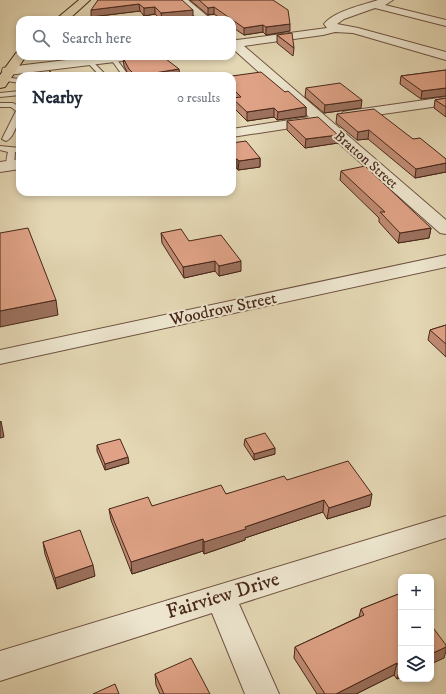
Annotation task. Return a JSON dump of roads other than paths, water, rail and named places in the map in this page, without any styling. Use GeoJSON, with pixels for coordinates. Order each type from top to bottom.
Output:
{"type":"FeatureCollection","features":[{"type":"Feature","properties":{"kind":"main road"},"geometry":{"type":"LineString","coordinates":[[66,16],[85,0]]}},
{"type":"Feature","properties":{"kind":"main road"},"geometry":{"type":"LineString","coordinates":[[4,78],[17,60]]}},
{"type":"Feature","properties":{"kind":"street"},"geometry":{"type":"LineString","coordinates":[[182,0],[201,16]]}},
{"type":"Feature","properties":{"kind":"street"},"geometry":{"type":"LineString","coordinates":[[335,29],[330,24],[340,17],[389,0]]}},
{"type":"Feature","properties":{"kind":"street"},"geometry":{"type":"LineString","coordinates":[[374,5],[446,23]]}},
{"type":"Feature","properties":{"kind":"street"},"geometry":{"type":"LineString","coordinates":[[236,43],[323,32],[335,29],[354,30],[446,56]]}},
{"type":"Feature","properties":{"kind":"street","name":"Bratton Street"},"geometry":{"type":"LineString","coordinates":[[236,46],[319,120],[446,229]]}},
{"type":"Feature","properties":{"kind":"street"},"geometry":{"type":"LineString","coordinates":[[34,72],[97,60]]}},
{"type":"Feature","properties":{"kind":"street"},"geometry":{"type":"LineString","coordinates":[[4,78],[16,76]]}},
{"type":"Feature","properties":{"kind":"street"},"geometry":{"type":"LineString","coordinates":[[236,132],[446,100]]}},
{"type":"Feature","properties":{"kind":"street","name":"Woodrow Street"},"geometry":{"type":"LineString","coordinates":[[0,357],[446,260]]}},
{"type":"Feature","properties":{"kind":"street","name":"Fairview Drive"},"geometry":{"type":"LineString","coordinates":[[0,666],[446,527]]}},
{"type":"Feature","properties":{"kind":"street"},"geometry":{"type":"LineString","coordinates":[[220,597],[262,694]]}},
{"type":"Feature","properties":{"kind":"lane"},"geometry":{"type":"LineString","coordinates":[[114,60],[123,72]]}},
{"type":"Feature","properties":{"kind":"lane"},"geometry":{"type":"LineString","coordinates":[[89,61],[100,72]]}},
{"type":"Feature","properties":{"kind":"lane"},"geometry":{"type":"LineString","coordinates":[[4,78],[16,81]]}},
{"type":"Feature","properties":{"kind":"lane"},"geometry":{"type":"LineString","coordinates":[[0,95],[16,93]]}},
{"type":"Feature","properties":{"kind":"lane"},"geometry":{"type":"LineString","coordinates":[[0,105],[13,105],[16,107]]}},
{"type":"Feature","properties":{"kind":"lane"},"geometry":{"type":"LineString","coordinates":[[13,159],[2,148],[3,138],[16,117]]}}]}
